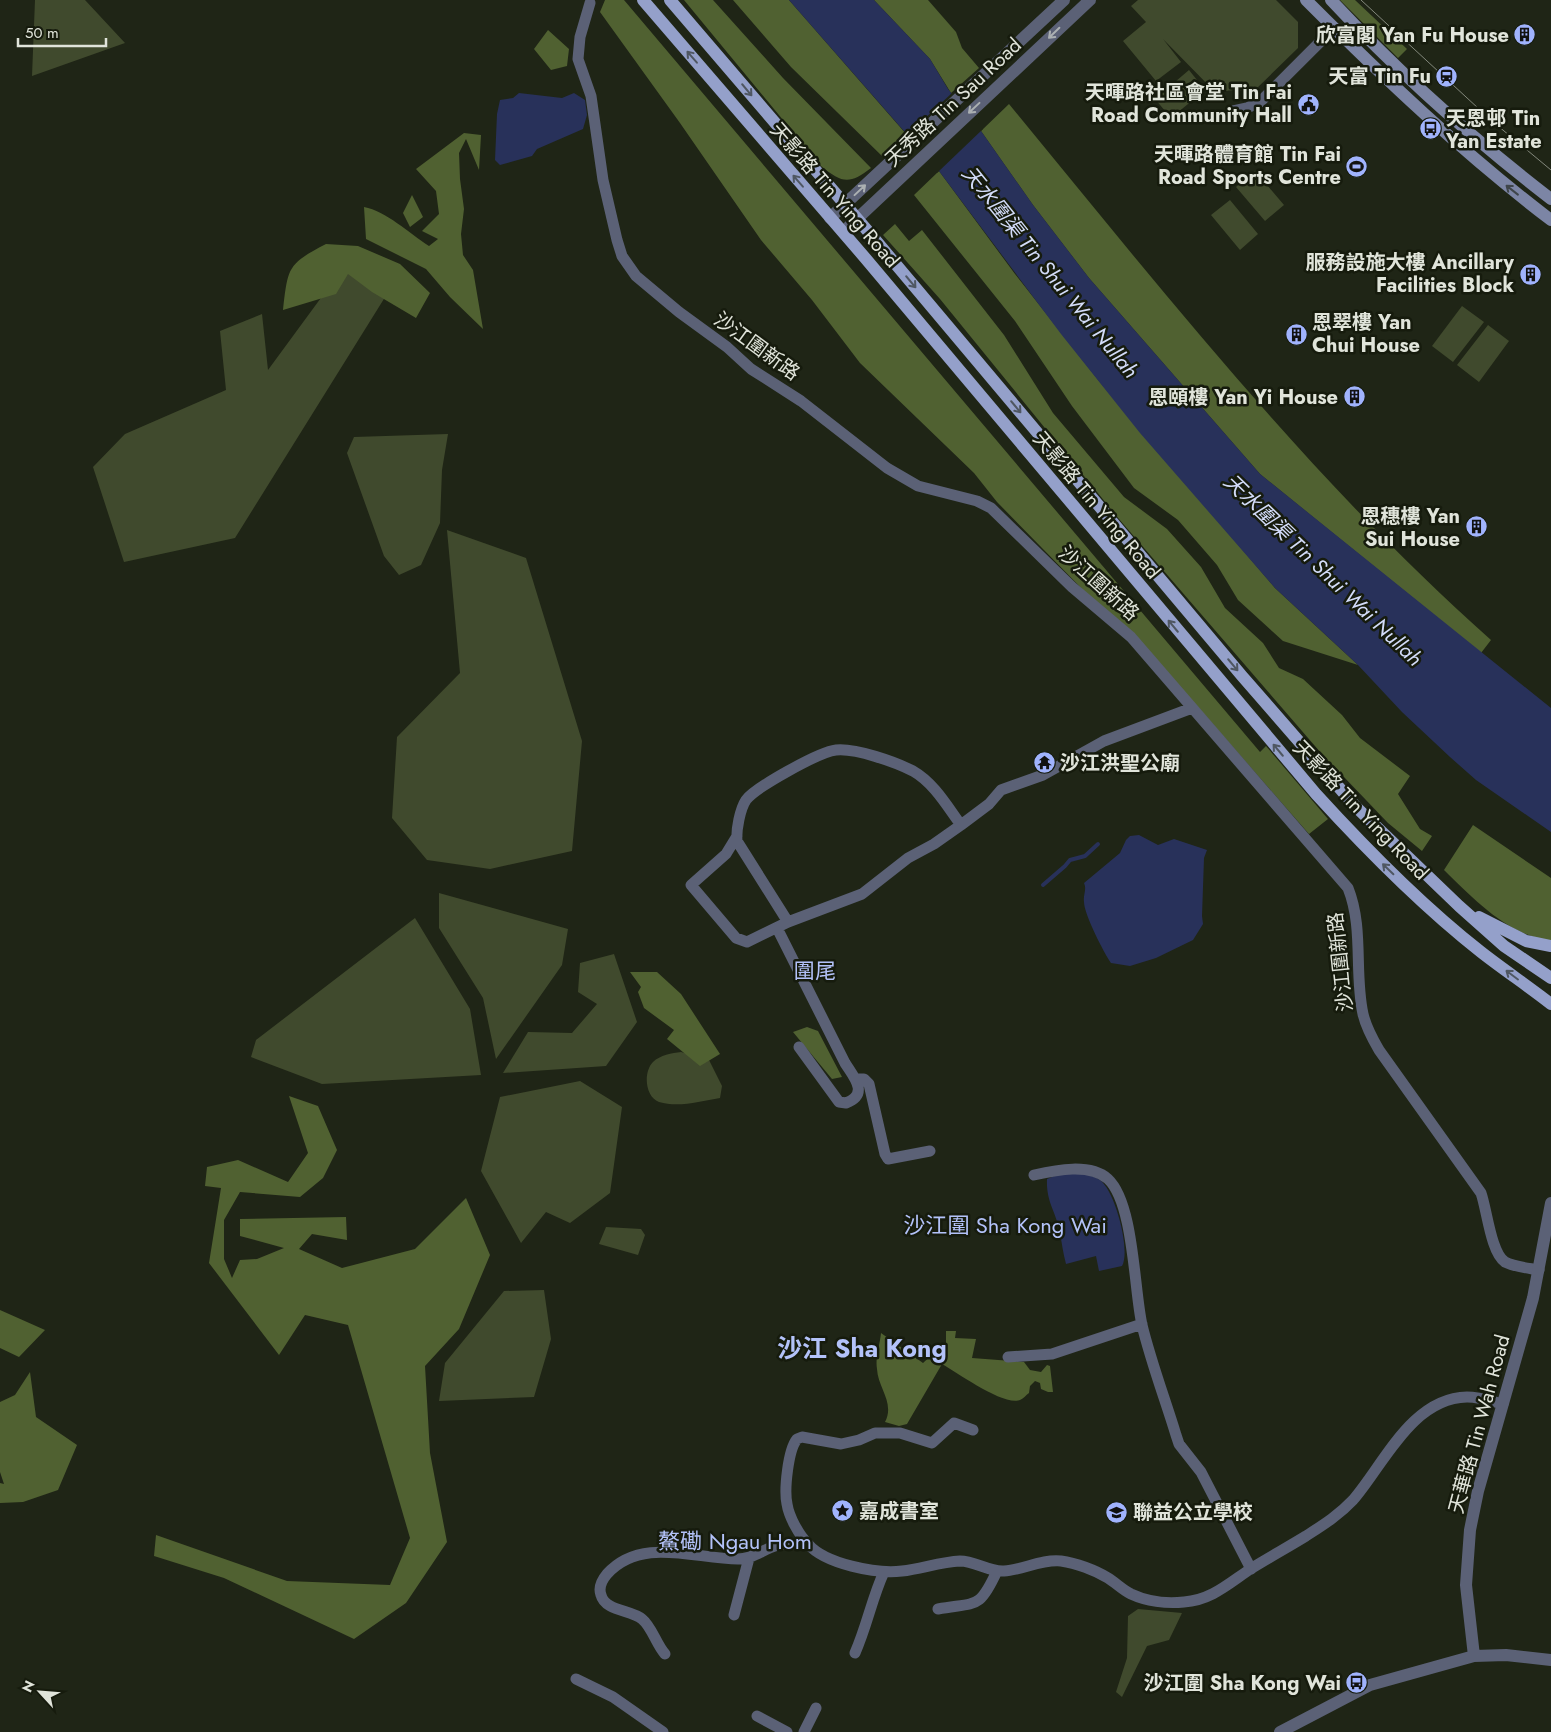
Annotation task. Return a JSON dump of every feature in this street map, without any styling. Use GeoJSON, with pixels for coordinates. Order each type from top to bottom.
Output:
{"type":"FeatureCollection","features":[{"type":"Feature","properties":{"kind":"main road","name":"天影路 Tin Ying Road"},"geometry":{"type":"LineString","coordinates":[[643,0],[842,232],[1289,763],[1335,815],[1397,877],[1449,924],[1481,952],[1551,1004]]}},
{"type":"Feature","properties":{"kind":"main road","name":"天影路 Tin Ying Road"},"geometry":{"type":"LineString","coordinates":[[670,0],[1356,807],[1459,906],[1504,946],[1551,978]]}},
{"type":"Feature","properties":{"kind":"main road"},"geometry":{"type":"LineString","coordinates":[[1306,0],[1386,80],[1460,146],[1551,220]]}},
{"type":"Feature","properties":{"kind":"main road"},"geometry":{"type":"LineString","coordinates":[[1331,0],[1419,87],[1520,176],[1551,199]]}},
{"type":"Feature","properties":{"kind":"main road"},"geometry":{"type":"LineString","coordinates":[[1459,906],[1515,937],[1551,946]]}},
{"type":"Feature","properties":{"kind":"street","name":"天秀路 Tin Sau Road"},"geometry":{"type":"LineString","coordinates":[[830,218],[1064,0]]}},
{"type":"Feature","properties":{"kind":"street","name":"天秀路 Tin Sau Road"},"geometry":{"type":"LineString","coordinates":[[842,232],[1090,0]]}},
{"type":"Feature","properties":{"kind":"street","name":"沙江圍新路"},"geometry":{"type":"LineString","coordinates":[[590,3],[580,37],[578,59],[591,96],[603,180],[617,240],[622,256],[636,276],[679,312],[727,347],[751,369],[801,401],[886,468],[918,486],[972,499],[992,508],[1072,587],[1131,637],[1348,888],[1355,914],[1360,1000],[1368,1031],[1379,1050],[1481,1193],[1487,1211],[1495,1251],[1505,1262],[1540,1270]]}},
{"type":"Feature","properties":{"kind":"street"},"geometry":{"type":"LineString","coordinates":[[1233,111],[1247,108],[1260,102],[1334,28]]}},
{"type":"Feature","properties":{"kind":"street"},"geometry":{"type":"LineString","coordinates":[[961,825],[931,784],[922,777],[874,757],[836,750],[771,780],[751,795],[745,803],[737,836],[726,854],[691,885],[736,938],[742,941],[753,940],[788,922],[862,894],[908,858],[934,844],[961,825],[989,804],[1001,790],[1043,775],[1104,741],[1192,708]]}},
{"type":"Feature","properties":{"kind":"street"},"geometry":{"type":"LineString","coordinates":[[737,836],[740,846],[788,922]]}},
{"type":"Feature","properties":{"kind":"street"},"geometry":{"type":"LineString","coordinates":[[777,928],[845,1063],[857,1079],[858,1087],[854,1098],[846,1103],[839,1102],[798,1047]]}},
{"type":"Feature","properties":{"kind":"street"},"geometry":{"type":"LineString","coordinates":[[857,1079],[864,1079],[869,1084],[887,1157],[891,1160],[930,1151]]}},
{"type":"Feature","properties":{"kind":"street"},"geometry":{"type":"LineString","coordinates":[[1034,1175],[1052,1171],[1089,1171],[1099,1173],[1112,1183],[1122,1204],[1138,1287],[1142,1324],[1180,1444],[1201,1472],[1250,1569]]}},
{"type":"Feature","properties":{"kind":"street","name":"天華路 Tin Wah Road"},"geometry":{"type":"LineString","coordinates":[[1474,1656],[1466,1585],[1468,1548],[1477,1498],[1540,1270],[1551,1202]]}},
{"type":"Feature","properties":{"kind":"street"},"geometry":{"type":"LineString","coordinates":[[1008,1357],[1052,1354],[1142,1324]]}},
{"type":"Feature","properties":{"kind":"street"},"geometry":{"type":"LineString","coordinates":[[973,1430],[954,1423],[932,1443],[900,1433],[875,1433],[868,1438],[841,1444],[797,1438],[790,1451],[787,1506],[808,1545],[827,1558],[838,1562],[884,1572],[903,1571],[963,1561],[977,1563],[997,1572],[1043,1562],[1062,1561],[1106,1576],[1129,1593],[1144,1599],[1162,1602],[1201,1599],[1221,1591],[1250,1569],[1336,1516],[1354,1498],[1408,1428],[1433,1407],[1466,1397],[1503,1404]]}},
{"type":"Feature","properties":{"kind":"street"},"geometry":{"type":"LineString","coordinates":[[664,1654],[642,1618],[609,1605],[603,1600],[600,1587],[605,1576],[624,1562],[650,1551],[739,1559],[749,1558],[779,1545],[808,1545]]}},
{"type":"Feature","properties":{"kind":"street"},"geometry":{"type":"LineString","coordinates":[[734,1615],[749,1558]]}},
{"type":"Feature","properties":{"kind":"street"},"geometry":{"type":"LineString","coordinates":[[855,1653],[864,1633],[872,1599],[884,1572]]}},
{"type":"Feature","properties":{"kind":"street"},"geometry":{"type":"LineString","coordinates":[[938,1609],[976,1603],[986,1595],[997,1572]]}},
{"type":"Feature","properties":{"kind":"street"},"geometry":{"type":"LineString","coordinates":[[1280,1732],[1370,1685],[1474,1656],[1506,1655],[1551,1660]]}},
{"type":"Feature","properties":{"kind":"street"},"geometry":{"type":"LineString","coordinates":[[576,1679],[613,1697],[663,1732]]}},
{"type":"Feature","properties":{"kind":"street"},"geometry":{"type":"LineString","coordinates":[[804,1732],[816,1708]]}},
{"type":"Feature","properties":{"kind":"street"},"geometry":{"type":"LineString","coordinates":[[757,1716],[787,1732]]}},
{"type":"Feature","properties":{"kind":"green space"},"geometry":{"type":"Polygon","coordinates":[[[35,0],[85,0],[125,43],[32,76],[35,0]]]}},
{"type":"Feature","properties":{"kind":"green space"},"geometry":{"type":"Polygon","coordinates":[[[605,0],[624,0],[1260,752],[1266,746],[1328,819],[1309,834],[1197,706],[997,502],[974,473],[860,363],[812,300],[761,240],[600,12],[605,0]]]}},
{"type":"Feature","properties":{"kind":"green space"},"geometry":{"type":"Polygon","coordinates":[[[684,0],[713,0],[783,78],[871,168],[857,177],[846,180],[840,179],[821,166],[684,0]]]}},
{"type":"Feature","properties":{"kind":"green space"},"geometry":{"type":"Polygon","coordinates":[[[733,0],[789,0],[907,135],[883,157],[791,67],[733,0]]]}},
{"type":"Feature","properties":{"kind":"green space"},"geometry":{"type":"Polygon","coordinates":[[[874,0],[928,0],[956,32],[962,48],[979,68],[951,93],[930,59],[874,0]]]}},
{"type":"Feature","properties":{"kind":"green space"},"geometry":{"type":"Polygon","coordinates":[[[1138,0],[1276,0],[1298,22],[1298,48],[1256,89],[1251,91],[1232,90],[1218,95],[1163,39],[1181,62],[1156,81],[1123,41],[1146,22],[1131,6],[1138,0]]]}},
{"type":"Feature","properties":{"kind":"green space"},"geometry":{"type":"Polygon","coordinates":[[[1340,0],[1355,0],[1407,49],[1398,58],[1340,0]]]}},
{"type":"Feature","properties":{"kind":"green space"},"geometry":{"type":"Polygon","coordinates":[[[548,30],[569,49],[567,66],[551,70],[534,49],[548,30]]]}},
{"type":"Feature","properties":{"kind":"green space"},"geometry":{"type":"Polygon","coordinates":[[[1189,70],[1205,90],[1171,118],[1155,99],[1189,70]]]}},
{"type":"Feature","properties":{"kind":"green space"},"geometry":{"type":"Polygon","coordinates":[[[1009,104],[1181,313],[1300,449],[1361,515],[1425,579],[1491,640],[1481,653],[1260,474],[1089,278],[1033,205],[981,131],[1009,104]]]}},
{"type":"Feature","properties":{"kind":"green space"},"geometry":{"type":"Polygon","coordinates":[[[464,133],[481,135],[479,170],[466,139],[459,153],[464,209],[461,234],[463,255],[473,270],[483,329],[450,297],[426,269],[366,239],[364,207],[381,213],[429,246],[438,239],[422,231],[439,214],[436,191],[416,169],[464,133]]]}},
{"type":"Feature","properties":{"kind":"green space"},"geometry":{"type":"Polygon","coordinates":[[[939,171],[1015,274],[1099,381],[1275,588],[1358,665],[1283,641],[1238,600],[1217,565],[1178,520],[1134,488],[1072,406],[1015,321],[914,195],[939,171]]]}},
{"type":"Feature","properties":{"kind":"green space"},"geometry":{"type":"Polygon","coordinates":[[[1255,171],[1284,205],[1265,221],[1236,187],[1255,171]]]}},
{"type":"Feature","properties":{"kind":"green space"},"geometry":{"type":"Polygon","coordinates":[[[412,195],[423,217],[410,227],[403,213],[412,195]]]}},
{"type":"Feature","properties":{"kind":"green space"},"geometry":{"type":"Polygon","coordinates":[[[1230,200],[1258,234],[1240,250],[1211,215],[1230,200]]]}},
{"type":"Feature","properties":{"kind":"green space"},"geometry":{"type":"Polygon","coordinates":[[[895,224],[909,241],[922,230],[1004,335],[1053,413],[1124,497],[1167,529],[1201,567],[1225,608],[1263,643],[1279,668],[1303,679],[1342,715],[1360,738],[1410,776],[1398,794],[1420,829],[1432,836],[1422,851],[1388,823],[1321,753],[1119,519],[940,299],[883,235],[895,224]]]}},
{"type":"Feature","properties":{"kind":"green space"},"geometry":{"type":"Polygon","coordinates":[[[326,244],[358,246],[400,264],[430,293],[416,318],[372,292],[348,274],[336,294],[283,310],[286,285],[292,269],[304,257],[326,244]]]}},
{"type":"Feature","properties":{"kind":"green space"},"geometry":{"type":"Polygon","coordinates":[[[348,261],[387,294],[235,538],[124,562],[93,467],[125,434],[226,390],[220,331],[262,314],[268,370],[348,261]]]}},
{"type":"Feature","properties":{"kind":"green space"},"geometry":{"type":"Polygon","coordinates":[[[1462,306],[1484,322],[1453,362],[1432,346],[1462,306]]]}},
{"type":"Feature","properties":{"kind":"green space"},"geometry":{"type":"Polygon","coordinates":[[[1488,325],[1509,341],[1479,382],[1457,365],[1488,325]]]}},
{"type":"Feature","properties":{"kind":"green space"},"geometry":{"type":"Polygon","coordinates":[[[448,434],[442,470],[440,523],[421,565],[399,575],[384,556],[347,453],[354,437],[448,434]]]}},
{"type":"Feature","properties":{"kind":"green space"},"geometry":{"type":"Polygon","coordinates":[[[447,530],[526,558],[582,741],[572,851],[490,869],[427,860],[392,818],[397,737],[460,673],[447,530]]]}},
{"type":"Feature","properties":{"kind":"green space"},"geometry":{"type":"Polygon","coordinates":[[[1473,825],[1551,878],[1551,941],[1535,937],[1506,924],[1479,904],[1444,870],[1473,825]]]}},
{"type":"Feature","properties":{"kind":"green space"},"geometry":{"type":"Polygon","coordinates":[[[439,893],[568,929],[562,965],[496,1059],[483,998],[439,928],[439,893]]]}},
{"type":"Feature","properties":{"kind":"green space"},"geometry":{"type":"Polygon","coordinates":[[[415,918],[470,1009],[481,1075],[322,1084],[251,1057],[256,1040],[415,918]]]}},
{"type":"Feature","properties":{"kind":"green space"},"geometry":{"type":"Polygon","coordinates":[[[614,954],[637,1022],[606,1066],[503,1073],[528,1032],[572,1033],[597,1004],[578,992],[580,963],[614,954]]]}},
{"type":"Feature","properties":{"kind":"green space"},"geometry":{"type":"Polygon","coordinates":[[[630,972],[657,972],[681,994],[720,1054],[700,1066],[667,1039],[674,1030],[644,1008],[638,992],[641,987],[630,972]]]}},
{"type":"Feature","properties":{"kind":"green space"},"geometry":{"type":"Polygon","coordinates":[[[807,1027],[818,1031],[842,1077],[832,1079],[793,1032],[807,1027]]]}},
{"type":"Feature","properties":{"kind":"green space"},"geometry":{"type":"Polygon","coordinates":[[[681,1052],[709,1060],[722,1086],[720,1098],[674,1104],[659,1102],[654,1099],[648,1090],[647,1084],[650,1066],[659,1058],[681,1052]]]}},
{"type":"Feature","properties":{"kind":"green space"},"geometry":{"type":"Polygon","coordinates":[[[580,1081],[622,1107],[610,1193],[570,1223],[546,1212],[521,1243],[481,1171],[500,1097],[580,1081]]]}},
{"type":"Feature","properties":{"kind":"green space"},"geometry":{"type":"Polygon","coordinates":[[[289,1096],[318,1106],[337,1150],[323,1178],[300,1197],[240,1192],[224,1220],[224,1259],[232,1278],[240,1260],[257,1259],[284,1248],[240,1236],[240,1219],[346,1217],[347,1240],[312,1234],[299,1249],[342,1268],[415,1249],[466,1198],[490,1255],[459,1329],[425,1366],[430,1453],[447,1542],[406,1603],[354,1639],[224,1578],[154,1556],[156,1535],[287,1581],[390,1585],[410,1538],[348,1325],[305,1315],[279,1355],[209,1263],[221,1188],[205,1186],[207,1167],[238,1160],[288,1182],[308,1153],[289,1096]]]}},
{"type":"Feature","properties":{"kind":"green space"},"geometry":{"type":"Polygon","coordinates":[[[606,1227],[641,1229],[645,1235],[638,1255],[599,1244],[606,1227]]]}},
{"type":"Feature","properties":{"kind":"green space"},"geometry":{"type":"Polygon","coordinates":[[[544,1290],[551,1339],[534,1397],[439,1401],[445,1363],[504,1291],[544,1290]]]}},
{"type":"Feature","properties":{"kind":"green space"},"geometry":{"type":"Polygon","coordinates":[[[0,1310],[45,1330],[19,1357],[0,1348],[0,1310]]]}},
{"type":"Feature","properties":{"kind":"green space"},"geometry":{"type":"Polygon","coordinates":[[[946,1331],[956,1331],[955,1338],[976,1339],[972,1358],[1024,1362],[1030,1370],[1041,1372],[1047,1365],[1050,1366],[1053,1392],[1041,1389],[1040,1383],[1035,1381],[1030,1386],[1029,1393],[1021,1399],[1012,1401],[992,1394],[942,1364],[907,1424],[899,1426],[885,1422],[888,1408],[878,1376],[877,1365],[881,1333],[923,1363],[936,1351],[946,1348],[946,1331]]]}},
{"type":"Feature","properties":{"kind":"green space"},"geometry":{"type":"Polygon","coordinates":[[[30,1372],[36,1417],[77,1445],[58,1490],[23,1502],[0,1503],[0,1483],[4,1484],[0,1472],[0,1402],[15,1395],[30,1372]]]}},
{"type":"Feature","properties":{"kind":"green space"},"geometry":{"type":"Polygon","coordinates":[[[1138,1609],[1182,1613],[1169,1640],[1147,1646],[1122,1697],[1116,1692],[1127,1658],[1128,1616],[1138,1609]]]}},
{"type":"Feature","properties":{"kind":"water","name":"天水圍渠 Tin Shui Wai Nullah"},"geometry":{"type":"Polygon","coordinates":[[[789,0],[874,0],[930,59],[948,89],[1089,278],[1260,474],[1551,708],[1551,832],[1476,780],[1402,712],[1358,665],[1275,588],[1140,433],[1061,334],[939,171],[789,0]]]}},
{"type":"Feature","properties":{"kind":"water"},"geometry":{"type":"Polygon","coordinates":[[[519,93],[562,98],[574,93],[585,100],[587,115],[583,129],[537,149],[532,156],[500,165],[495,160],[497,114],[500,100],[513,98],[519,93]]]}},
{"type":"Feature","properties":{"kind":"water"},"geometry":{"type":"Polygon","coordinates":[[[1139,835],[1158,845],[1174,839],[1207,850],[1204,858],[1203,924],[1193,940],[1156,958],[1130,966],[1111,963],[1104,951],[1085,908],[1084,883],[1120,853],[1130,836],[1139,835]]]}},
{"type":"Feature","properties":{"kind":"water"},"geometry":{"type":"Polygon","coordinates":[[[1062,1173],[1091,1176],[1100,1180],[1106,1186],[1116,1208],[1123,1235],[1124,1258],[1122,1266],[1099,1271],[1096,1256],[1066,1264],[1058,1225],[1047,1187],[1047,1179],[1062,1173]]]}},
{"type":"Feature","properties":{"kind":"pier"},"geometry":{"type":"Polygon","coordinates":[[[953,92],[983,129],[937,173],[905,137],[953,92]]]}},
{"type":"Feature","properties":{"kind":"waterway"},"geometry":{"type":"LineString","coordinates":[[1043,885],[1070,860],[1085,856],[1098,844]]}},
{"type":"Feature","properties":{"kind":"tram line"},"geometry":{"type":"LineString","coordinates":[[1361,0],[1492,121],[1551,170]]}},
{"type":"Feature","properties":{"kind":"place","name":"欣富閣 Yan Fu House"},"geometry":{"type":"Point","coordinates":[1525,35]}},
{"type":"Feature","properties":{"kind":"place","name":"天富 Tin Fu"},"geometry":{"type":"Point","coordinates":[1447,76]}},
{"type":"Feature","properties":{"kind":"place","name":"天暉路社區會堂 Tin Fai Road Community Hall"},"geometry":{"type":"Point","coordinates":[1308,104]}},
{"type":"Feature","properties":{"kind":"place","name":"天恩邨 Tin Yan Estate"},"geometry":{"type":"Point","coordinates":[1430,129]}},
{"type":"Feature","properties":{"kind":"place","name":"天暉路體育館 Tin Fai Road Sports Centre"},"geometry":{"type":"Point","coordinates":[1357,166]}},
{"type":"Feature","properties":{"kind":"place","name":"服務設施大樓 Ancillary Facilities Block"},"geometry":{"type":"Point","coordinates":[1530,274]}},
{"type":"Feature","properties":{"kind":"place","name":"恩翠樓 Yan Chui House"},"geometry":{"type":"Point","coordinates":[1296,334]}},
{"type":"Feature","properties":{"kind":"place","name":"恩頤樓 Yan Yi House"},"geometry":{"type":"Point","coordinates":[1354,397]}},
{"type":"Feature","properties":{"kind":"place","name":"恩穗樓 Yan Sui House"},"geometry":{"type":"Point","coordinates":[1476,527]}},
{"type":"Feature","properties":{"kind":"place","name":"沙江洪聖公廟"},"geometry":{"type":"Point","coordinates":[1044,763]}},
{"type":"Feature","properties":{"kind":"place","name":"嘉成書室"},"geometry":{"type":"Point","coordinates":[843,1511]}},
{"type":"Feature","properties":{"kind":"place","name":"聯益公立學校"},"geometry":{"type":"Point","coordinates":[1117,1512]}},
{"type":"Feature","properties":{"kind":"place","name":"沙江圍 Sha Kong Wai"},"geometry":{"type":"Point","coordinates":[1357,1683]}},
{"type":"Feature","properties":{"kind":"district","name":"圍尾"},"geometry":{"type":"Point","coordinates":[815,971]}},
{"type":"Feature","properties":{"kind":"district","name":"沙江圍 Sha Kong Wai"},"geometry":{"type":"Point","coordinates":[1005,1225]}},
{"type":"Feature","properties":{"kind":"district","name":"沙江 Sha Kong"},"geometry":{"type":"Point","coordinates":[862,1348]}},
{"type":"Feature","properties":{"kind":"district","name":"鰲磡 Ngau Hom"},"geometry":{"type":"Point","coordinates":[735,1541]}}]}
